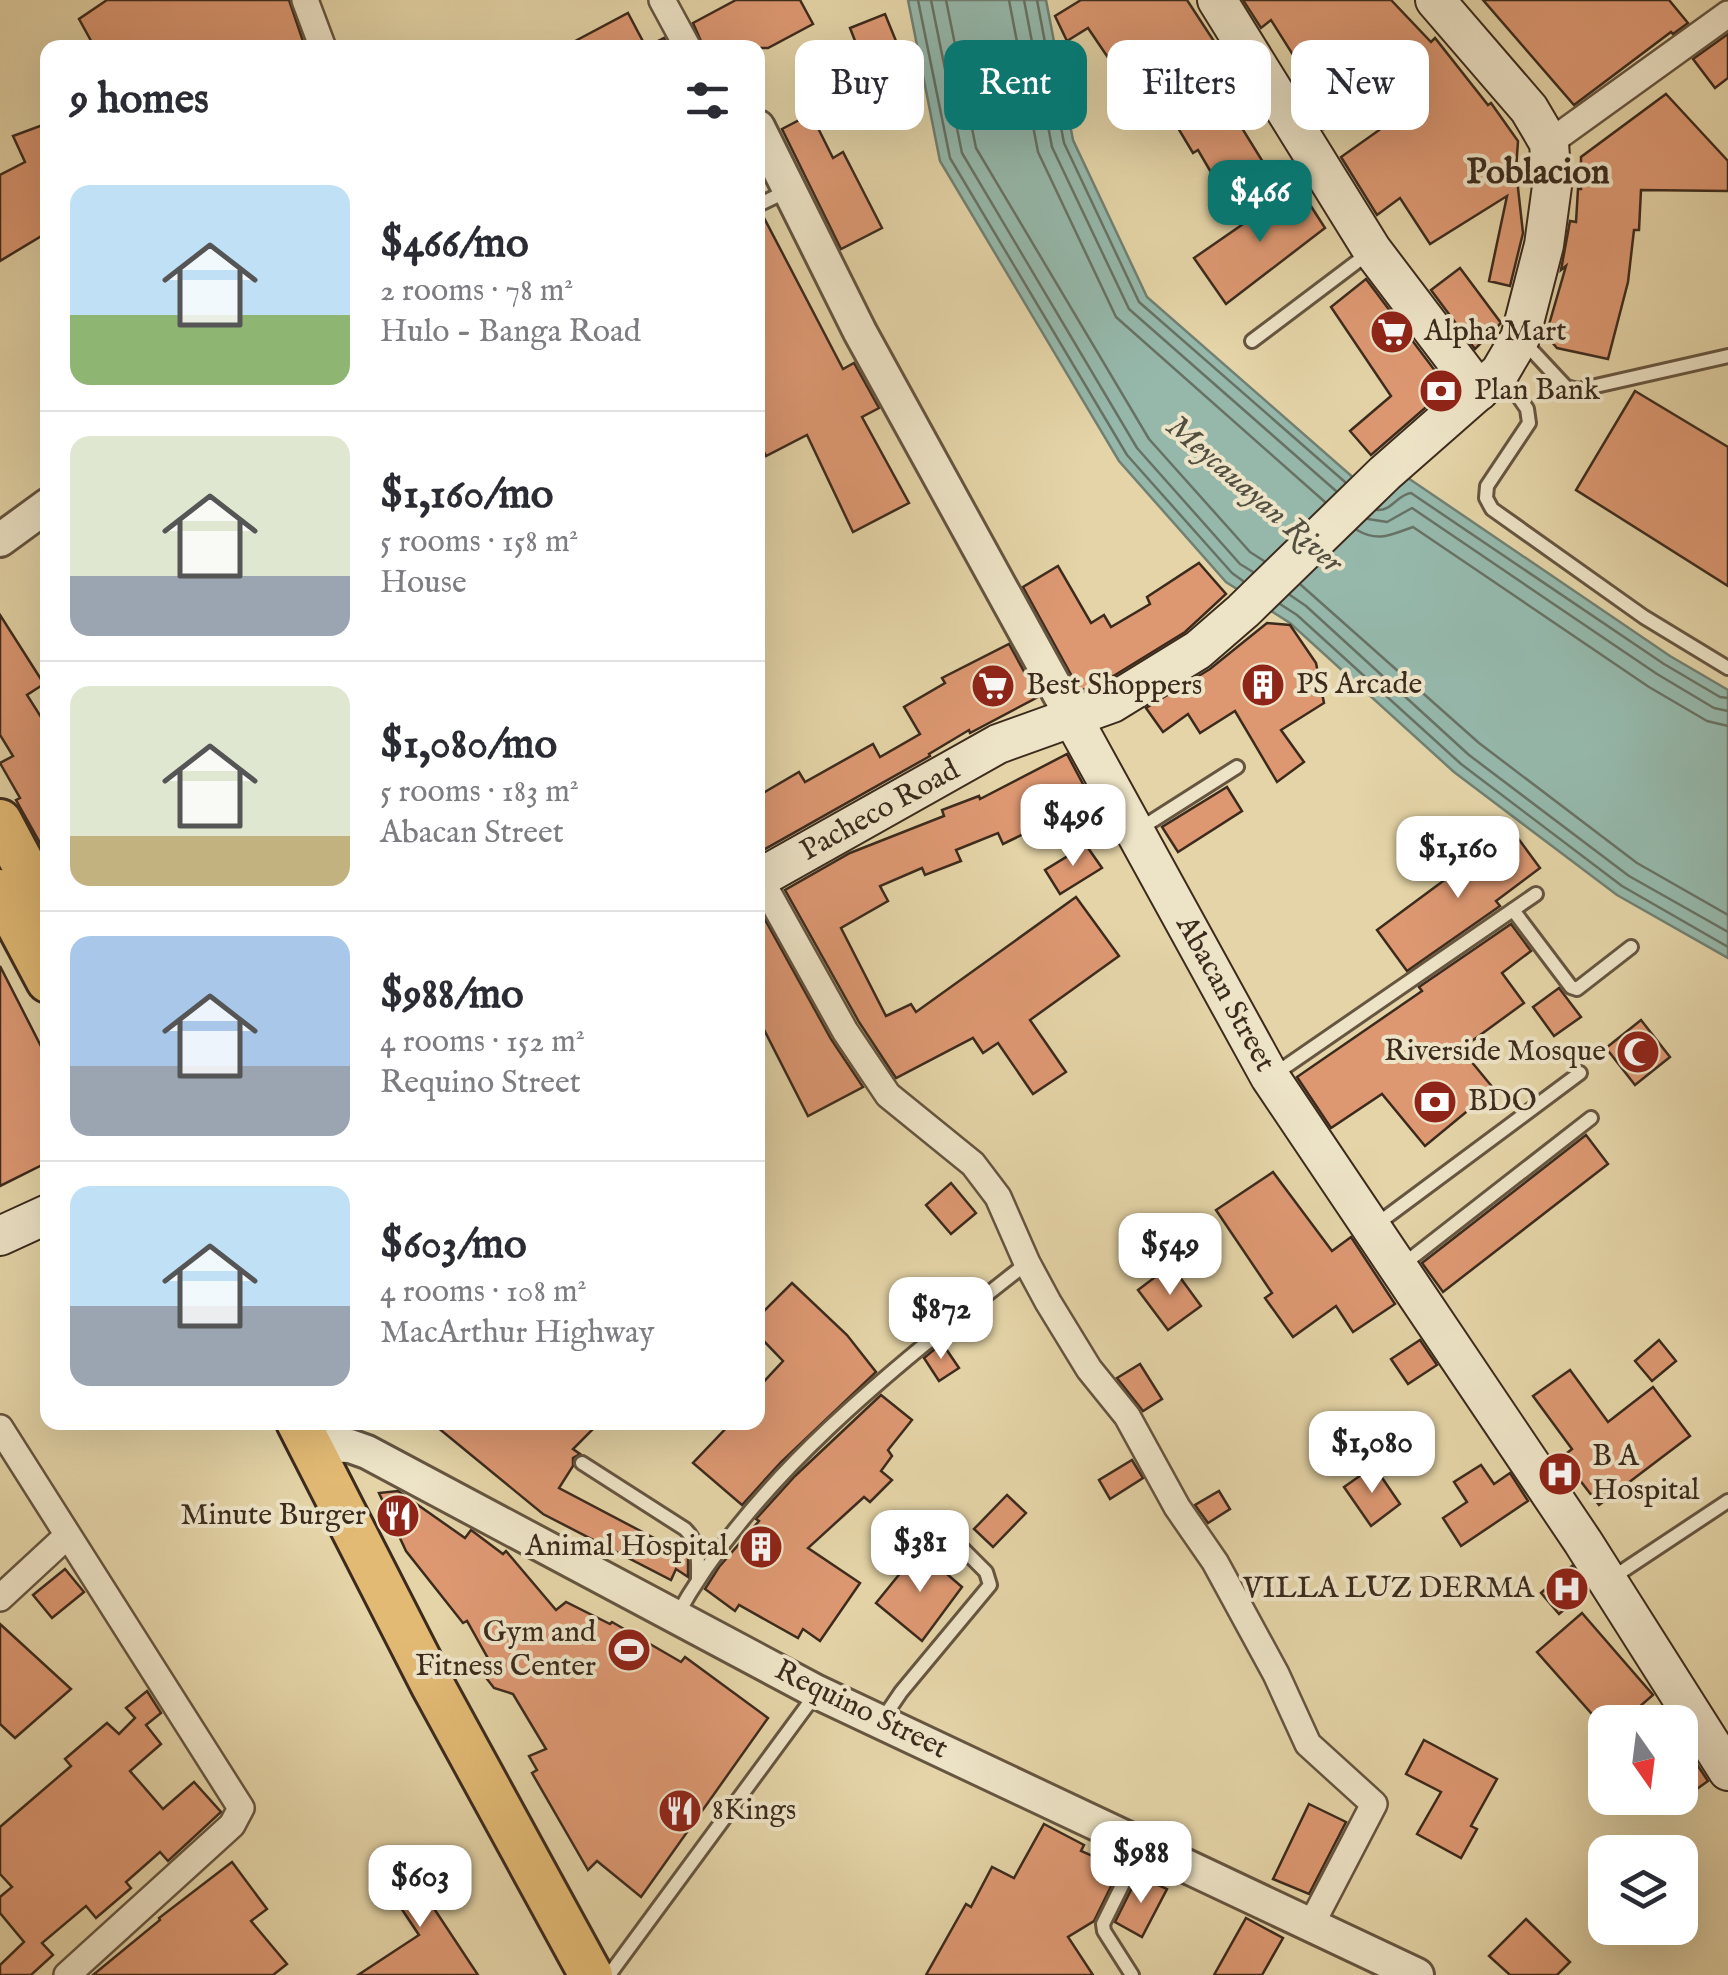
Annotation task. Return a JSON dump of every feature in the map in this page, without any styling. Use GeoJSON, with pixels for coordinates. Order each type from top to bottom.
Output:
{"type":"FeatureCollection","features":[{"type":"Feature","properties":{"kind":"highway"},"geometry":{"type":"LineString","coordinates":[[0,822],[40,896]]}},
{"type":"Feature","properties":{"kind":"highway"},"geometry":{"type":"LineString","coordinates":[[0,891],[40,966]]}},
{"type":"Feature","properties":{"kind":"highway"},"geometry":{"type":"LineString","coordinates":[[304,1434],[433,1686],[591,1975]]}},
{"type":"Feature","properties":{"kind":"main road"},"geometry":{"type":"LineString","coordinates":[[1217,0],[1372,250],[1490,381]]}},
{"type":"Feature","properties":{"kind":"main road"},"geometry":{"type":"LineString","coordinates":[[1435,0],[1529,110],[1548,143]]}},
{"type":"Feature","properties":{"kind":"main road","name":"Pacheco Road"},"geometry":{"type":"LineString","coordinates":[[765,873],[998,744],[1112,704],[1198,650],[1490,381],[1520,338],[1544,244],[1552,186],[1548,143]]}},
{"type":"Feature","properties":{"kind":"main road","name":"Abacan Street"},"geometry":{"type":"LineString","coordinates":[[1073,719],[1270,1077],[1608,1580],[1728,1770]]}},
{"type":"Feature","properties":{"kind":"main road"},"geometry":{"type":"LineString","coordinates":[[0,1236],[40,1218]]}},
{"type":"Feature","properties":{"kind":"street"},"geometry":{"type":"LineString","coordinates":[[305,0],[320,40]]}},
{"type":"Feature","properties":{"kind":"street"},"geometry":{"type":"LineString","coordinates":[[662,0],[684,40]]}},
{"type":"Feature","properties":{"kind":"street"},"geometry":{"type":"LineString","coordinates":[[1548,143],[1728,14]]}},
{"type":"Feature","properties":{"kind":"street","name":"Abacan Street"},"geometry":{"type":"LineString","coordinates":[[765,141],[860,332],[1073,719]]}},
{"type":"Feature","properties":{"kind":"street"},"geometry":{"type":"LineString","coordinates":[[0,540],[40,511]]}},
{"type":"Feature","properties":{"kind":"street"},"geometry":{"type":"LineString","coordinates":[[765,889],[888,1096],[973,1164],[998,1196],[1026,1263],[1089,1369],[1127,1416],[1178,1508],[1216,1562],[1276,1674],[1308,1744],[1374,1804],[1312,1925]]}},
{"type":"Feature","properties":{"kind":"street"},"geometry":{"type":"LineString","coordinates":[[0,1428],[241,1808],[232,1825],[67,1975]]}},
{"type":"Feature","properties":{"kind":"street","name":"Requino Street"},"geometry":{"type":"LineString","coordinates":[[304,1434],[367,1452],[817,1692],[1417,1975]]}},
{"type":"Feature","properties":{"kind":"street"},"geometry":{"type":"LineString","coordinates":[[0,1598],[68,1536]]}},
{"type":"Feature","properties":{"kind":"lane"},"geometry":{"type":"LineString","coordinates":[[765,202],[790,190]]}},
{"type":"Feature","properties":{"kind":"lane"},"geometry":{"type":"LineString","coordinates":[[1252,341],[1372,250]]}},
{"type":"Feature","properties":{"kind":"lane"},"geometry":{"type":"LineString","coordinates":[[1520,338],[1566,387],[1578,390],[1728,356]]}},
{"type":"Feature","properties":{"kind":"lane"},"geometry":{"type":"LineString","coordinates":[[1490,381],[1508,378],[1528,409],[1528,423],[1486,486],[1486,498],[1492,509],[1644,617],[1728,668]]}},
{"type":"Feature","properties":{"kind":"lane"},"geometry":{"type":"LineString","coordinates":[[1134,832],[1237,767]]}},
{"type":"Feature","properties":{"kind":"lane"},"geometry":{"type":"LineString","coordinates":[[1270,1077],[1536,894]]}},
{"type":"Feature","properties":{"kind":"lane"},"geometry":{"type":"LineString","coordinates":[[1512,910],[1571,987],[1577,989],[1631,947]]}},
{"type":"Feature","properties":{"kind":"lane"},"geometry":{"type":"LineString","coordinates":[[1372,1228],[1580,1073]]}},
{"type":"Feature","properties":{"kind":"lane"},"geometry":{"type":"LineString","coordinates":[[1399,1268],[1591,1118]]}},
{"type":"Feature","properties":{"kind":"lane"},"geometry":{"type":"LineString","coordinates":[[676,1617],[698,1578],[760,1499],[886,1374],[1026,1263]]}},
{"type":"Feature","properties":{"kind":"lane"},"geometry":{"type":"LineString","coordinates":[[582,1464],[685,1528],[695,1538],[698,1578]]}},
{"type":"Feature","properties":{"kind":"lane"},"geometry":{"type":"LineString","coordinates":[[1608,1580],[1728,1501]]}},
{"type":"Feature","properties":{"kind":"lane"},"geometry":{"type":"LineString","coordinates":[[882,1720],[990,1585],[986,1572],[962,1549]]}},
{"type":"Feature","properties":{"kind":"lane"},"geometry":{"type":"LineString","coordinates":[[610,1975],[817,1692]]}},
{"type":"Feature","properties":{"kind":"lane"},"geometry":{"type":"LineString","coordinates":[[1132,1975],[1103,1924],[1142,1846]]}},
{"type":"Feature","properties":{"kind":"water","name":"Meycauayan River"},"geometry":{"type":"Polygon","coordinates":[[[908,0],[1046,0],[1054,40],[944,40],[944,130],[1071,130],[1147,297],[1380,501],[1408,478],[1670,656],[1728,690],[1728,958],[1617,895],[1454,772],[1290,623],[1226,582],[1119,461],[940,161],[924,80],[924,40],[916,40],[908,0]]]}},
{"type":"Feature","properties":{"kind":"building"},"geometry":{"type":"Polygon","coordinates":[[[107,0],[289,0],[303,40],[91,40],[79,19],[107,0]]]}},
{"type":"Feature","properties":{"kind":"building"},"geometry":{"type":"Polygon","coordinates":[[[736,0],[800,0],[813,24],[765,48],[765,40],[700,40],[693,23],[736,0]]]}},
{"type":"Feature","properties":{"kind":"building"},"geometry":{"type":"Polygon","coordinates":[[[1081,0],[1187,0],[1213,40],[1107,40],[1107,56],[1088,28],[1067,40],[1055,16],[1081,0]]]}},
{"type":"Feature","properties":{"kind":"building"},"geometry":{"type":"Polygon","coordinates":[[[1243,0],[1391,0],[1431,42],[1435,38],[1518,141],[1516,170],[1523,233],[1510,286],[1489,281],[1507,196],[1430,244],[1400,198],[1377,215],[1341,157],[1379,130],[1429,130],[1429,40],[1291,40],[1291,52],[1271,20],[1261,28],[1243,0]]]}},
{"type":"Feature","properties":{"kind":"building"},"geometry":{"type":"Polygon","coordinates":[[[1483,0],[1669,0],[1688,23],[1574,105],[1483,0]]]}},
{"type":"Feature","properties":{"kind":"building"},"geometry":{"type":"Polygon","coordinates":[[[628,13],[642,40],[577,40],[628,13]]]}},
{"type":"Feature","properties":{"kind":"building"},"geometry":{"type":"Polygon","coordinates":[[[885,14],[896,40],[855,40],[850,28],[885,14]]]}},
{"type":"Feature","properties":{"kind":"building"},"geometry":{"type":"Polygon","coordinates":[[[1728,34],[1728,78],[1715,88],[1693,59],[1728,34]]]}},
{"type":"Feature","properties":{"kind":"building"},"geometry":{"type":"Polygon","coordinates":[[[1666,94],[1728,161],[1728,191],[1641,190],[1639,230],[1634,230],[1628,282],[1608,359],[1557,348],[1546,335],[1566,266],[1561,270],[1570,221],[1576,222],[1581,157],[1666,94]]]}},
{"type":"Feature","properties":{"kind":"building"},"geometry":{"type":"Polygon","coordinates":[[[795,122],[795,130],[819,130],[833,158],[843,152],[882,228],[841,249],[782,129],[795,122]]]}},
{"type":"Feature","properties":{"kind":"building"},"geometry":{"type":"Polygon","coordinates":[[[40,126],[40,237],[0,261],[0,175],[25,162],[13,136],[40,126]]]}},
{"type":"Feature","properties":{"kind":"building"},"geometry":{"type":"Polygon","coordinates":[[[1179,130],[1243,130],[1263,162],[1219,186],[1198,150],[1193,153],[1179,130]]]}},
{"type":"Feature","properties":{"kind":"building"},"geometry":{"type":"Polygon","coordinates":[[[1298,186],[1325,228],[1226,304],[1194,258],[1298,186]]]}},
{"type":"Feature","properties":{"kind":"building"},"geometry":{"type":"Polygon","coordinates":[[[765,220],[843,369],[854,363],[879,408],[862,417],[909,503],[853,532],[807,435],[766,456],[765,220]]]}},
{"type":"Feature","properties":{"kind":"building"},"geometry":{"type":"Polygon","coordinates":[[[1460,268],[1501,323],[1475,349],[1431,290],[1460,268]]]}},
{"type":"Feature","properties":{"kind":"building"},"geometry":{"type":"Polygon","coordinates":[[[1366,279],[1448,388],[1371,455],[1350,431],[1391,396],[1331,307],[1366,279]]]}},
{"type":"Feature","properties":{"kind":"building"},"geometry":{"type":"Polygon","coordinates":[[[1635,391],[1728,447],[1728,586],[1576,490],[1635,391]]]}},
{"type":"Feature","properties":{"kind":"building"},"geometry":{"type":"Polygon","coordinates":[[[1199,563],[1226,594],[1185,632],[1102,683],[1080,691],[1023,587],[1058,566],[1091,623],[1104,615],[1111,627],[1150,604],[1147,597],[1199,563]]]}},
{"type":"Feature","properties":{"kind":"building"},"geometry":{"type":"Polygon","coordinates":[[[0,615],[40,678],[40,687],[27,695],[40,715],[40,843],[0,763],[13,756],[0,735],[0,615]]]}},
{"type":"Feature","properties":{"kind":"building","name":"PS Arcade"},"geometry":{"type":"Polygon","coordinates":[[[1267,623],[1290,625],[1316,663],[1324,703],[1281,730],[1304,762],[1277,782],[1235,711],[1200,733],[1188,714],[1163,732],[1146,708],[1210,669],[1267,623]]]}},
{"type":"Feature","properties":{"kind":"building"},"geometry":{"type":"Polygon","coordinates":[[[1009,644],[1038,697],[970,733],[969,730],[765,849],[765,792],[799,772],[805,782],[873,744],[880,757],[920,734],[904,707],[945,683],[942,678],[1009,644]]]}},
{"type":"Feature","properties":{"kind":"building"},"geometry":{"type":"Polygon","coordinates":[[[1067,754],[1092,801],[1003,844],[998,833],[956,850],[961,861],[925,875],[922,868],[880,886],[888,901],[841,928],[886,1016],[911,1004],[916,1012],[1076,897],[1119,956],[1030,1020],[1066,1072],[1033,1094],[998,1043],[983,1053],[973,1038],[896,1078],[859,1022],[785,890],[850,853],[944,816],[942,810],[979,796],[980,799],[1067,754]]]}},
{"type":"Feature","properties":{"kind":"building"},"geometry":{"type":"Polygon","coordinates":[[[1227,787],[1242,811],[1178,852],[1162,827],[1227,787]]]}},
{"type":"Feature","properties":{"kind":"building"},"geometry":{"type":"Polygon","coordinates":[[[1512,830],[1540,868],[1496,901],[1500,906],[1407,971],[1377,930],[1512,830]]]}},
{"type":"Feature","properties":{"kind":"building"},"geometry":{"type":"Polygon","coordinates":[[[1086,845],[1102,868],[1060,894],[1045,870],[1086,845]]]}},
{"type":"Feature","properties":{"kind":"building"},"geometry":{"type":"Polygon","coordinates":[[[765,920],[831,1039],[863,1087],[808,1116],[765,1032],[765,920]]]}},
{"type":"Feature","properties":{"kind":"building"},"geometry":{"type":"Polygon","coordinates":[[[1511,924],[1531,951],[1502,973],[1524,1003],[1461,1049],[1494,1089],[1425,1146],[1382,1094],[1331,1128],[1297,1077],[1511,924]]]}},
{"type":"Feature","properties":{"kind":"building"},"geometry":{"type":"Polygon","coordinates":[[[0,966],[40,1044],[40,1166],[0,1186],[0,966]]]}},
{"type":"Feature","properties":{"kind":"building"},"geometry":{"type":"Polygon","coordinates":[[[1559,988],[1581,1017],[1554,1036],[1533,1007],[1559,988]]]}},
{"type":"Feature","properties":{"kind":"building","name":"Riverside Mosque"},"geometry":{"type":"Polygon","coordinates":[[[1641,1020],[1670,1057],[1635,1085],[1606,1048],[1641,1020]]]}},
{"type":"Feature","properties":{"kind":"building"},"geometry":{"type":"Polygon","coordinates":[[[1586,1135],[1608,1164],[1443,1292],[1422,1263],[1586,1135]]]}},
{"type":"Feature","properties":{"kind":"building"},"geometry":{"type":"Polygon","coordinates":[[[1273,1172],[1332,1251],[1351,1237],[1395,1304],[1353,1332],[1336,1306],[1293,1337],[1265,1298],[1272,1293],[1216,1210],[1273,1172]]]}},
{"type":"Feature","properties":{"kind":"building"},"geometry":{"type":"Polygon","coordinates":[[[951,1183],[976,1213],[951,1234],[926,1205],[951,1183]]]}},
{"type":"Feature","properties":{"kind":"building"},"geometry":{"type":"Polygon","coordinates":[[[1171,1265],[1201,1306],[1168,1330],[1138,1290],[1171,1265]]]}},
{"type":"Feature","properties":{"kind":"building"},"geometry":{"type":"Polygon","coordinates":[[[792,1283],[847,1335],[876,1372],[781,1462],[742,1505],[693,1463],[724,1430],[765,1430],[765,1380],[783,1361],[765,1342],[765,1310],[792,1283]]]}},
{"type":"Feature","properties":{"kind":"building"},"geometry":{"type":"Polygon","coordinates":[[[1420,1340],[1437,1365],[1408,1384],[1391,1359],[1420,1340]]]}},
{"type":"Feature","properties":{"kind":"building"},"geometry":{"type":"Polygon","coordinates":[[[1659,1340],[1676,1361],[1652,1381],[1635,1361],[1659,1340]]]}},
{"type":"Feature","properties":{"kind":"building"},"geometry":{"type":"Polygon","coordinates":[[[942,1343],[959,1368],[939,1381],[924,1358],[942,1343]]]}},
{"type":"Feature","properties":{"kind":"building"},"geometry":{"type":"Polygon","coordinates":[[[1140,1364],[1162,1399],[1143,1411],[1117,1378],[1140,1364]]]}},
{"type":"Feature","properties":{"kind":"building"},"geometry":{"type":"Polygon","coordinates":[[[1570,1370],[1608,1422],[1653,1387],[1690,1436],[1599,1505],[1562,1457],[1572,1449],[1533,1396],[1570,1370]]]}},
{"type":"Feature","properties":{"kind":"building"},"geometry":{"type":"Polygon","coordinates":[[[881,1395],[912,1420],[888,1450],[892,1456],[881,1471],[892,1480],[870,1502],[864,1497],[808,1548],[860,1583],[820,1641],[803,1629],[798,1638],[739,1605],[735,1611],[705,1589],[759,1521],[756,1519],[795,1476],[881,1395]]]}},
{"type":"Feature","properties":{"kind":"building"},"geometry":{"type":"Polygon","coordinates":[[[441,1430],[592,1430],[573,1449],[580,1454],[573,1458],[573,1466],[559,1488],[688,1556],[688,1577],[676,1569],[671,1580],[543,1514],[441,1430]]]}},
{"type":"Feature","properties":{"kind":"building"},"geometry":{"type":"Polygon","coordinates":[[[1132,1460],[1143,1478],[1110,1499],[1099,1480],[1132,1460]]]}},
{"type":"Feature","properties":{"kind":"building"},"geometry":{"type":"Polygon","coordinates":[[[1481,1465],[1494,1484],[1510,1473],[1528,1501],[1461,1546],[1443,1518],[1467,1502],[1454,1482],[1481,1465]]]}},
{"type":"Feature","properties":{"kind":"building"},"geometry":{"type":"Polygon","coordinates":[[[1374,1466],[1400,1504],[1371,1526],[1344,1487],[1374,1466]]]}},
{"type":"Feature","properties":{"kind":"building"},"geometry":{"type":"Polygon","coordinates":[[[398,1491],[465,1538],[471,1530],[503,1554],[506,1551],[556,1610],[566,1602],[612,1622],[681,1662],[685,1657],[768,1718],[641,1897],[597,1861],[588,1870],[532,1773],[537,1770],[529,1756],[546,1749],[513,1694],[494,1688],[480,1670],[490,1662],[467,1621],[463,1623],[406,1551],[379,1493],[398,1491]]]}},
{"type":"Feature","properties":{"kind":"building"},"geometry":{"type":"Polygon","coordinates":[[[1219,1491],[1230,1509],[1208,1523],[1195,1505],[1219,1491]]]}},
{"type":"Feature","properties":{"kind":"building"},"geometry":{"type":"Polygon","coordinates":[[[1007,1495],[1026,1513],[993,1547],[974,1529],[1007,1495]]]}},
{"type":"Feature","properties":{"kind":"building"},"geometry":{"type":"Polygon","coordinates":[[[919,1550],[962,1587],[922,1641],[876,1603],[919,1550]]]}},
{"type":"Feature","properties":{"kind":"building","name":"VILLA LUZ DERMA"},"geometry":{"type":"Polygon","coordinates":[[[1572,1566],[1587,1591],[1559,1614],[1541,1593],[1572,1566]]]}},
{"type":"Feature","properties":{"kind":"building"},"geometry":{"type":"Polygon","coordinates":[[[65,1569],[84,1592],[52,1618],[33,1595],[65,1569]]]}},
{"type":"Feature","properties":{"kind":"building"},"geometry":{"type":"Polygon","coordinates":[[[1582,1613],[1653,1695],[1642,1705],[1588,1705],[1588,1710],[1537,1652],[1582,1613]]]}},
{"type":"Feature","properties":{"kind":"building"},"geometry":{"type":"Polygon","coordinates":[[[0,1624],[71,1689],[15,1738],[0,1724],[0,1624]]]}},
{"type":"Feature","properties":{"kind":"building"},"geometry":{"type":"Polygon","coordinates":[[[147,1691],[161,1713],[146,1725],[161,1744],[130,1771],[163,1809],[194,1782],[221,1812],[168,1861],[160,1852],[126,1882],[131,1888],[96,1918],[86,1906],[42,1943],[53,1955],[31,1975],[0,1975],[0,1965],[24,1942],[0,1913],[0,1897],[12,1887],[0,1874],[0,1827],[71,1766],[65,1759],[107,1723],[119,1734],[135,1718],[126,1708],[147,1691]]]}},
{"type":"Feature","properties":{"kind":"building"},"geometry":{"type":"Polygon","coordinates":[[[1424,1740],[1497,1779],[1471,1826],[1477,1829],[1461,1858],[1417,1834],[1441,1792],[1406,1774],[1424,1740]]]}},
{"type":"Feature","properties":{"kind":"building"},"geometry":{"type":"Polygon","coordinates":[[[1698,1766],[1708,1781],[1698,1788],[1698,1766]]]}},
{"type":"Feature","properties":{"kind":"building"},"geometry":{"type":"Polygon","coordinates":[[[1309,1804],[1346,1822],[1309,1894],[1273,1879],[1309,1804]]]}},
{"type":"Feature","properties":{"kind":"building"},"geometry":{"type":"Polygon","coordinates":[[[1044,1824],[1084,1845],[1081,1851],[1120,1868],[1094,1921],[1068,1937],[1093,1975],[926,1975],[992,1867],[1014,1878],[1044,1824]]]}},
{"type":"Feature","properties":{"kind":"building"},"geometry":{"type":"Polygon","coordinates":[[[409,1855],[439,1903],[433,1907],[478,1975],[358,1975],[419,1935],[379,1875],[409,1855]]]}},
{"type":"Feature","properties":{"kind":"building"},"geometry":{"type":"Polygon","coordinates":[[[232,1862],[267,1909],[251,1921],[287,1964],[273,1975],[93,1975],[159,1918],[232,1862]]]}},
{"type":"Feature","properties":{"kind":"building"},"geometry":{"type":"Polygon","coordinates":[[[1138,1876],[1167,1889],[1142,1937],[1115,1922],[1138,1876]]]}},
{"type":"Feature","properties":{"kind":"building"},"geometry":{"type":"Polygon","coordinates":[[[1246,1918],[1283,1938],[1262,1975],[1214,1975],[1246,1918]]]}},
{"type":"Feature","properties":{"kind":"building"},"geometry":{"type":"Polygon","coordinates":[[[1526,1919],[1570,1962],[1557,1975],[1510,1975],[1489,1956],[1526,1919]]]}},
{"type":"Feature","properties":{"kind":"place","name":"Alpha Mart"},"geometry":{"type":"Point","coordinates":[1392,332]}},
{"type":"Feature","properties":{"kind":"place","name":"Plan Bank"},"geometry":{"type":"Point","coordinates":[1441,391]}},
{"type":"Feature","properties":{"kind":"place","name":"PS Arcade"},"geometry":{"type":"Point","coordinates":[1263,685]}},
{"type":"Feature","properties":{"kind":"place","name":"Best Shoppers"},"geometry":{"type":"Point","coordinates":[993,686]}},
{"type":"Feature","properties":{"kind":"place","name":"Riverside Mosque"},"geometry":{"type":"Point","coordinates":[1638,1052]}},
{"type":"Feature","properties":{"kind":"place","name":"BDO"},"geometry":{"type":"Point","coordinates":[1435,1102]}},
{"type":"Feature","properties":{"kind":"place","name":"B A Hospital"},"geometry":{"type":"Point","coordinates":[1560,1474]}},
{"type":"Feature","properties":{"kind":"place","name":"Minute Burger"},"geometry":{"type":"Point","coordinates":[398,1516]}},
{"type":"Feature","properties":{"kind":"place","name":"Animal Hospital"},"geometry":{"type":"Point","coordinates":[761,1547]}},
{"type":"Feature","properties":{"kind":"place","name":"VILLA LUZ DERMA"},"geometry":{"type":"Point","coordinates":[1567,1589]}},
{"type":"Feature","properties":{"kind":"place","name":"Gym and Fitness Center"},"geometry":{"type":"Point","coordinates":[629,1650]}},
{"type":"Feature","properties":{"kind":"place","name":"8Kings"},"geometry":{"type":"Point","coordinates":[680,1811]}},
{"type":"Feature","properties":{"kind":"district","name":"Poblacion"},"geometry":{"type":"Point","coordinates":[1538,173]}}]}
